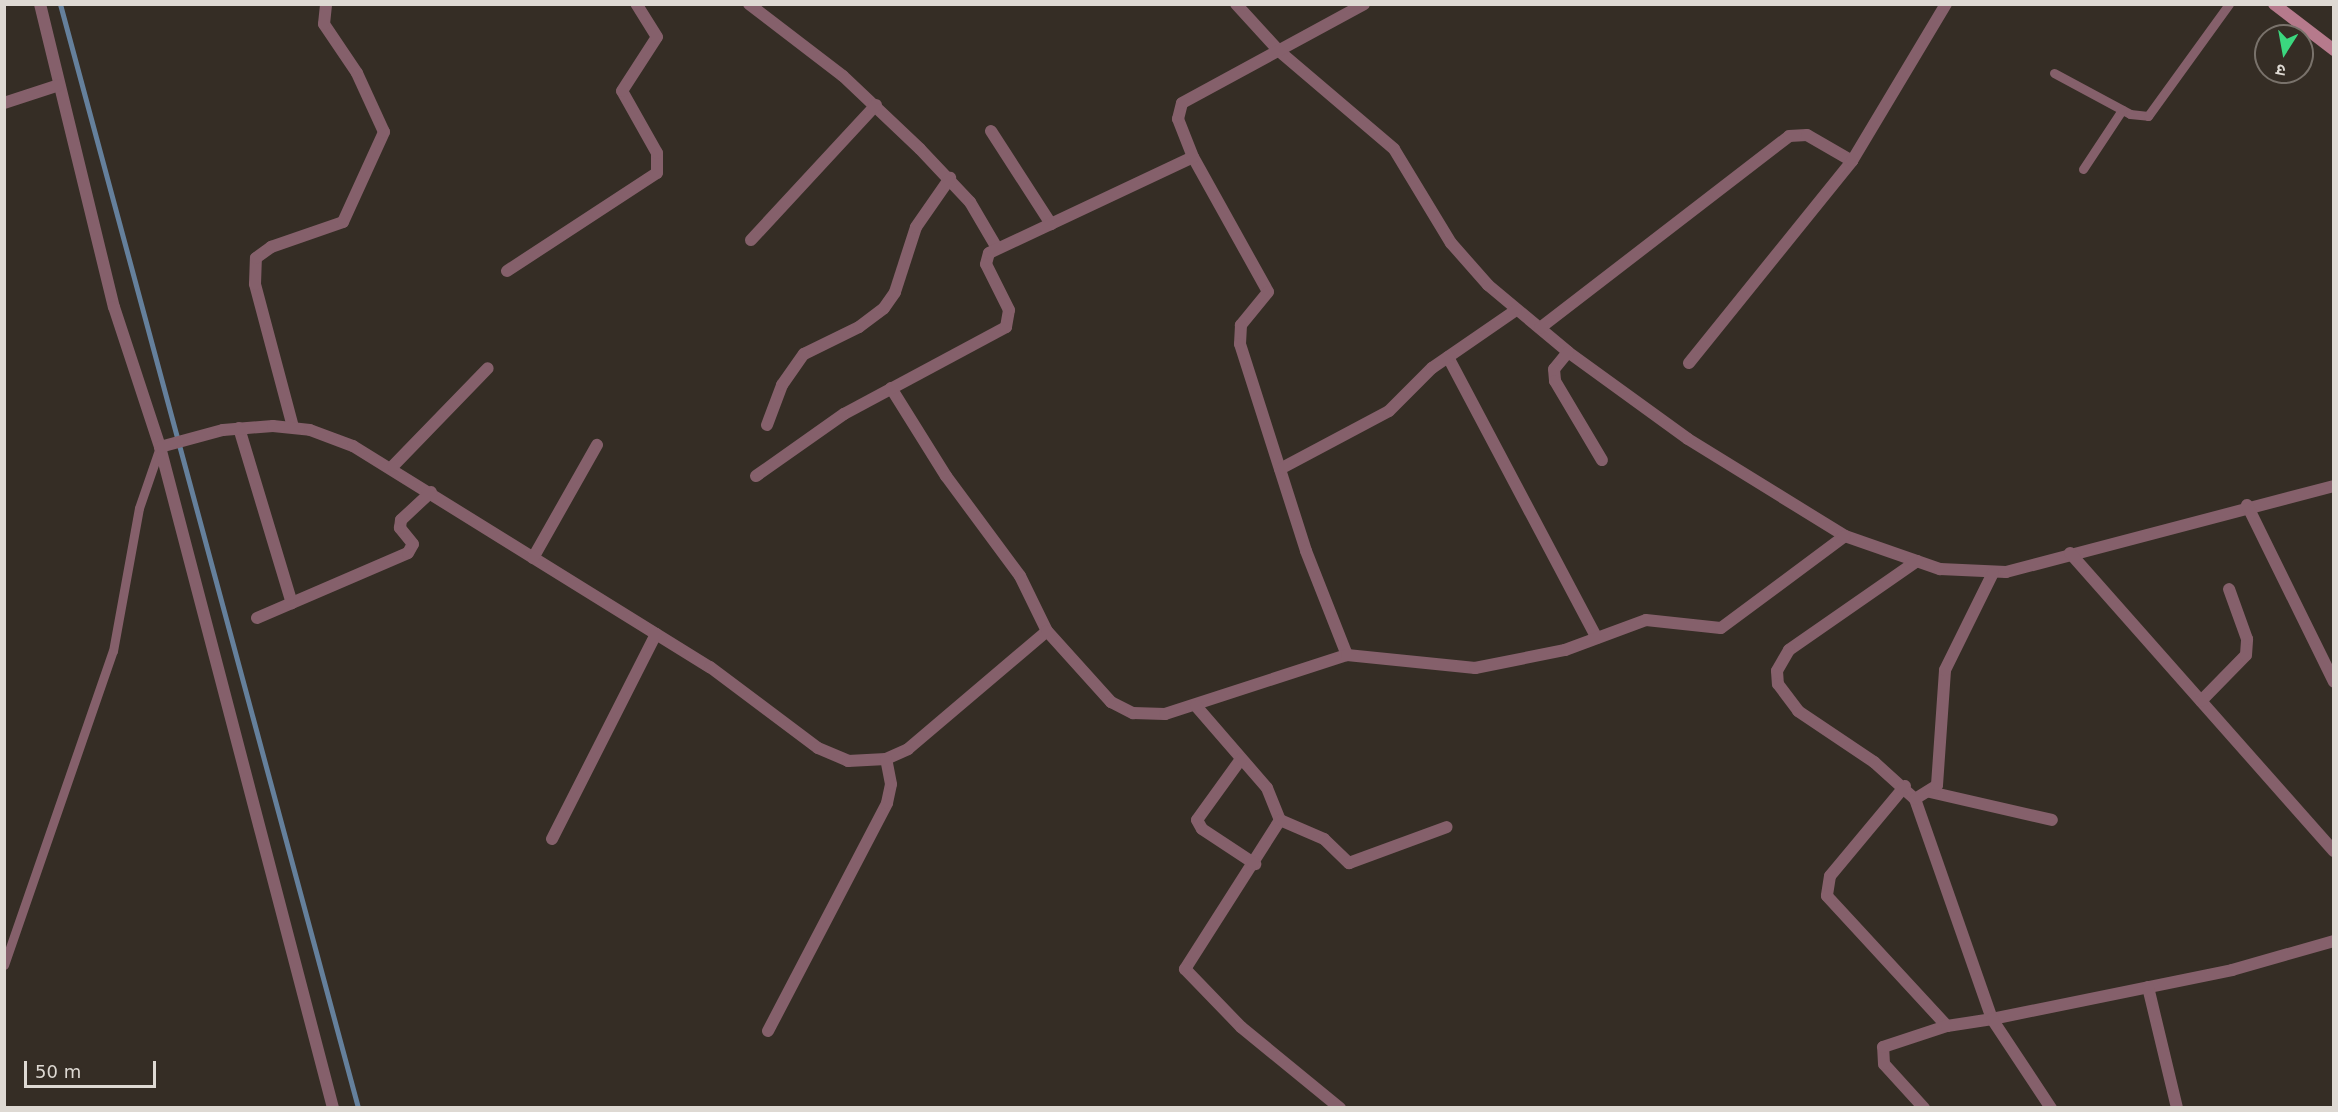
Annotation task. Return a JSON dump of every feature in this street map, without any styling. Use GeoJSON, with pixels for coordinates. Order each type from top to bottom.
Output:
{"type":"FeatureCollection","features":[{"type":"Feature","properties":{"kind":"main road"},"geometry":{"type":"LineString","coordinates":[[2274,4],[2334,50]]}},
{"type":"Feature","properties":{"kind":"street"},"geometry":{"type":"LineString","coordinates":[[40,4],[114,307],[164,446],[333,1107]]}},
{"type":"Feature","properties":{"kind":"street"},"geometry":{"type":"LineString","coordinates":[[293,427],[258,295],[256,258],[271,247],[343,222],[384,132],[357,73],[324,24],[326,4]]}},
{"type":"Feature","properties":{"kind":"street"},"geometry":{"type":"LineString","coordinates":[[507,271],[657,173],[659,158],[622,91],[657,37],[636,4]]}},
{"type":"Feature","properties":{"kind":"street"},"geometry":{"type":"LineString","coordinates":[[749,4],[876,105],[950,178],[997,249]]}},
{"type":"Feature","properties":{"kind":"street"},"geometry":{"type":"LineString","coordinates":[[1236,4],[1279,51],[1394,149],[1451,243],[1516,310],[1568,352],[1743,477],[1845,536],[1917,561],[1964,573],[1993,573],[2247,505],[2334,486]]}},
{"type":"Feature","properties":{"kind":"street"},"geometry":{"type":"LineString","coordinates":[[1689,363],[1852,162],[1946,4]]}},
{"type":"Feature","properties":{"kind":"street"},"geometry":{"type":"LineString","coordinates":[[1347,655],[1280,469],[1239,334],[1268,292],[1193,157],[1178,119],[1182,103],[1356,7]]}},
{"type":"Feature","properties":{"kind":"street"},"geometry":{"type":"LineString","coordinates":[[4,103],[59,86]]}},
{"type":"Feature","properties":{"kind":"street"},"geometry":{"type":"LineString","coordinates":[[751,240],[876,105]]}},
{"type":"Feature","properties":{"kind":"street"},"geometry":{"type":"LineString","coordinates":[[991,131],[1051,224]]}},
{"type":"Feature","properties":{"kind":"street"},"geometry":{"type":"LineString","coordinates":[[1540,328],[1789,136],[1807,135],[1852,162]]}},
{"type":"Feature","properties":{"kind":"street"},"geometry":{"type":"LineString","coordinates":[[756,476],[822,428],[891,388],[1006,327],[1009,310],[987,264],[997,249],[1193,157]]}},
{"type":"Feature","properties":{"kind":"street"},"geometry":{"type":"LineString","coordinates":[[767,425],[782,385],[804,354],[859,327],[884,308],[895,292],[916,227],[950,178]]}},
{"type":"Feature","properties":{"kind":"street"},"geometry":{"type":"LineString","coordinates":[[1280,469],[1389,411],[1448,357],[1516,310]]}},
{"type":"Feature","properties":{"kind":"street"},"geometry":{"type":"LineString","coordinates":[[1568,352],[1554,369],[1556,381],[1602,460]]}},
{"type":"Feature","properties":{"kind":"street"},"geometry":{"type":"LineString","coordinates":[[1448,357],[1597,638]]}},
{"type":"Feature","properties":{"kind":"street"},"geometry":{"type":"LineString","coordinates":[[393,466],[488,368]]}},
{"type":"Feature","properties":{"kind":"street"},"geometry":{"type":"LineString","coordinates":[[891,388],[1020,576],[1047,631],[1119,707],[1151,715],[1196,706],[1347,655],[1475,668],[1526,660],[1646,620],[1721,628],[1845,536]]}},
{"type":"Feature","properties":{"kind":"street"},"geometry":{"type":"LineString","coordinates":[[164,446],[184,439],[239,428],[293,427],[335,438],[393,466],[533,558],[766,704],[834,757],[886,759],[964,705],[1047,631]]}},
{"type":"Feature","properties":{"kind":"street"},"geometry":{"type":"LineString","coordinates":[[239,428],[292,603]]}},
{"type":"Feature","properties":{"kind":"street"},"geometry":{"type":"LineString","coordinates":[[533,558],[597,445]]}},
{"type":"Feature","properties":{"kind":"street"},"geometry":{"type":"LineString","coordinates":[[257,618],[408,553],[413,544],[400,528],[401,520],[431,492]]}},
{"type":"Feature","properties":{"kind":"street"},"geometry":{"type":"LineString","coordinates":[[2247,505],[2334,682]]}},
{"type":"Feature","properties":{"kind":"street"},"geometry":{"type":"LineString","coordinates":[[2070,553],[2334,851]]}},
{"type":"Feature","properties":{"kind":"street"},"geometry":{"type":"LineString","coordinates":[[1917,561],[1872,597],[1789,650],[1777,670],[1778,684],[1798,711],[1905,786],[1915,799],[1992,1019],[2050,1107]]}},
{"type":"Feature","properties":{"kind":"street"},"geometry":{"type":"LineString","coordinates":[[1915,799],[1930,792],[1938,778],[1945,670],[1993,573]]}},
{"type":"Feature","properties":{"kind":"street"},"geometry":{"type":"LineString","coordinates":[[2201,701],[2246,655],[2247,639],[2229,589]]}},
{"type":"Feature","properties":{"kind":"street"},"geometry":{"type":"LineString","coordinates":[[552,839],[656,634]]}},
{"type":"Feature","properties":{"kind":"street"},"geometry":{"type":"LineString","coordinates":[[1196,706],[1268,788],[1281,820],[1324,839],[1349,863],[1447,827]]}},
{"type":"Feature","properties":{"kind":"street"},"geometry":{"type":"LineString","coordinates":[[768,1031],[887,803],[891,784],[886,759]]}},
{"type":"Feature","properties":{"kind":"street"},"geometry":{"type":"LineString","coordinates":[[1241,759],[1197,820],[1202,829],[1255,864]]}},
{"type":"Feature","properties":{"kind":"street"},"geometry":{"type":"LineString","coordinates":[[1905,786],[1830,876],[1827,896],[1947,1026]]}},
{"type":"Feature","properties":{"kind":"street"},"geometry":{"type":"LineString","coordinates":[[1930,792],[2052,820]]}},
{"type":"Feature","properties":{"kind":"street"},"geometry":{"type":"LineString","coordinates":[[1281,820],[1255,864],[1185,969],[1241,1027],[1340,1107]]}},
{"type":"Feature","properties":{"kind":"street"},"geometry":{"type":"LineString","coordinates":[[1924,1107],[1884,1064],[1881,1053],[1889,1041],[1947,1026],[2148,987],[2334,941]]}},
{"type":"Feature","properties":{"kind":"street"},"geometry":{"type":"LineString","coordinates":[[2148,987],[2177,1107]]}},
{"type":"Feature","properties":{"kind":"lane"},"geometry":{"type":"LineString","coordinates":[[2054,73],[2139,117],[2155,111],[2229,4]]}},
{"type":"Feature","properties":{"kind":"lane"},"geometry":{"type":"LineString","coordinates":[[2083,169],[2122,110]]}},
{"type":"Feature","properties":{"kind":"lane"},"geometry":{"type":"LineString","coordinates":[[4,965],[113,651],[139,508],[164,446]]}},
{"type":"Feature","properties":{"kind":"waterway"},"geometry":{"type":"LineString","coordinates":[[60,4],[358,1108]]}}]}
